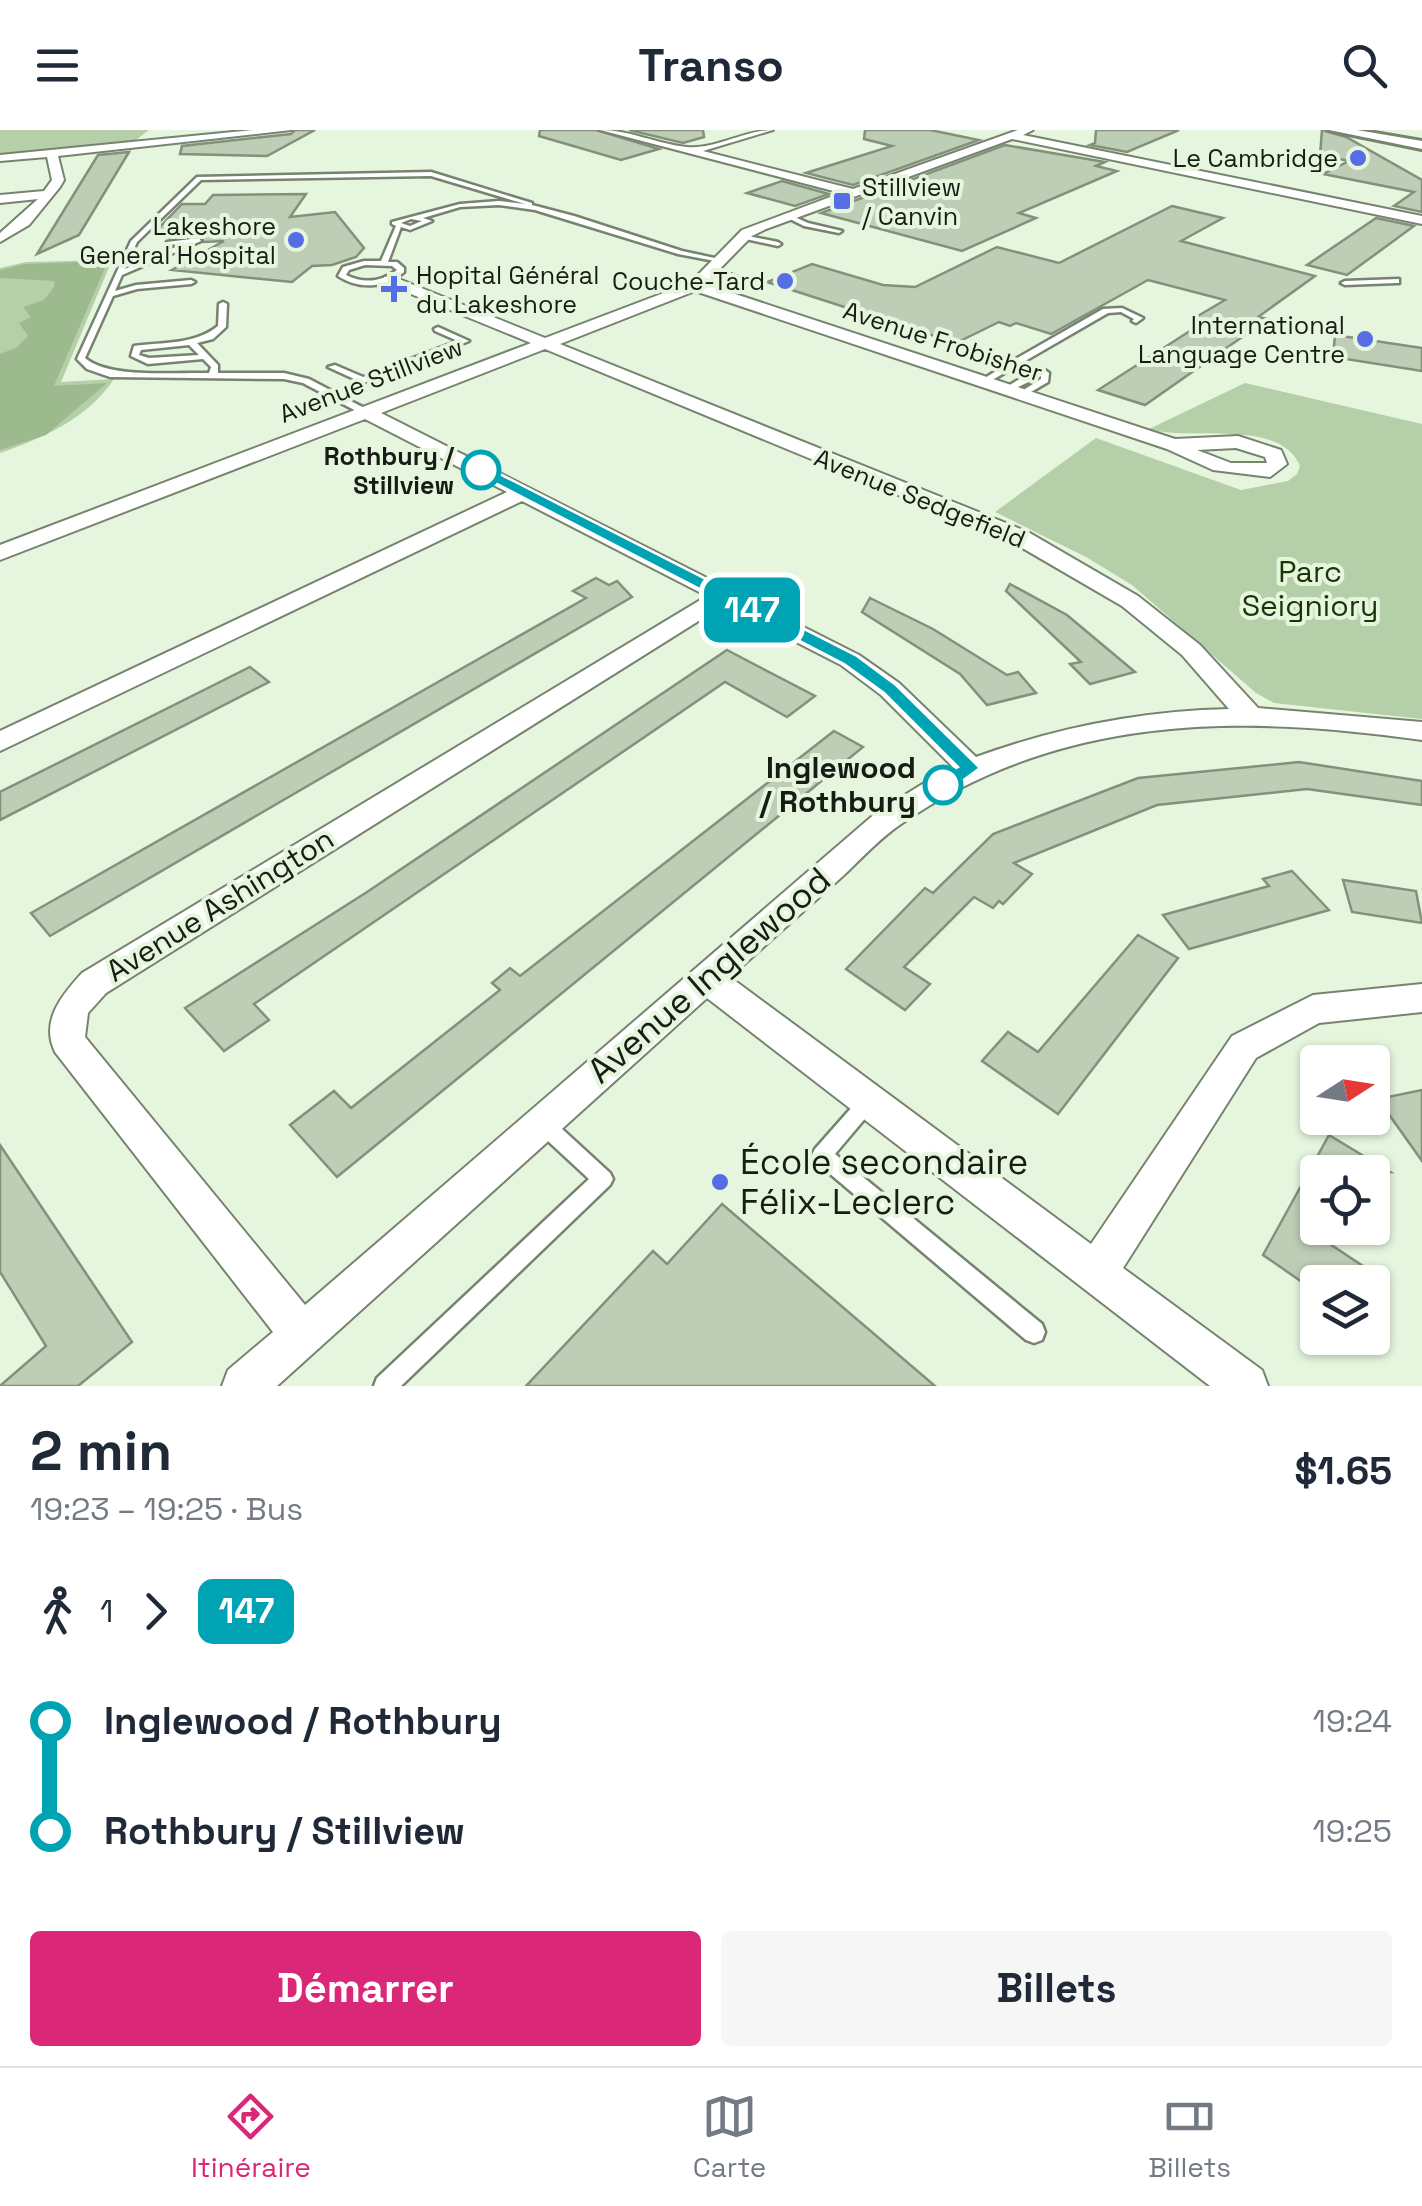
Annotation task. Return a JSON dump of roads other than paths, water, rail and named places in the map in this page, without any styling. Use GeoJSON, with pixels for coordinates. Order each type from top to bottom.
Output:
{"type":"FeatureCollection","features":[{"type":"Feature","properties":{"kind":"street"},"geometry":{"type":"LineString","coordinates":[[36,165],[51,152],[154,136],[286,130]]}},
{"type":"Feature","properties":{"kind":"street"},"geometry":{"type":"LineString","coordinates":[[605,130],[852,192]]}},
{"type":"Feature","properties":{"kind":"street"},"geometry":{"type":"LineString","coordinates":[[692,151],[768,130]]}},
{"type":"Feature","properties":{"kind":"street","name":"Avenue Stillview"},"geometry":{"type":"LineString","coordinates":[[0,553],[695,286],[743,237],[795,219],[852,192],[1028,130]]}},
{"type":"Feature","properties":{"kind":"street"},"geometry":{"type":"LineString","coordinates":[[1335,130],[1422,145]]}},
{"type":"Feature","properties":{"kind":"street"},"geometry":{"type":"LineString","coordinates":[[1011,136],[1422,220]]}},
{"type":"Feature","properties":{"kind":"street"},"geometry":{"type":"LineString","coordinates":[[0,238],[20,230],[58,180],[51,152]]}},
{"type":"Feature","properties":{"kind":"street"},"geometry":{"type":"LineString","coordinates":[[0,158],[36,165]]}},
{"type":"Feature","properties":{"kind":"street"},"geometry":{"type":"LineString","coordinates":[[36,165],[44,195]]}},
{"type":"Feature","properties":{"kind":"street"},"geometry":{"type":"LineString","coordinates":[[0,199],[44,195]]}},
{"type":"Feature","properties":{"kind":"street","name":"Avenue Sedgefield"},"geometry":{"type":"LineString","coordinates":[[389,280],[1020,537],[1062,558],[1130,600],[1190,650],[1250,715]]}},
{"type":"Feature","properties":{"kind":"street","name":"Avenue Frobisher"},"geometry":{"type":"LineString","coordinates":[[695,286],[1174,445]]}},
{"type":"Feature","properties":{"kind":"street"},"geometry":{"type":"LineString","coordinates":[[365,412],[850,660],[890,689],[970,768]]}},
{"type":"Feature","properties":{"kind":"street"},"geometry":{"type":"LineString","coordinates":[[0,742],[524,492]]}},
{"type":"Feature","properties":{"kind":"street","name":"Avenue Ashington"},"geometry":{"type":"LineString","coordinates":[[302,1334],[67,1041],[71,1008],[94,983],[724,595]]}},
{"type":"Feature","properties":{"kind":"street"},"geometry":{"type":"LineString","coordinates":[[1250,715],[1352,721],[1422,731]]}},
{"type":"Feature","properties":{"kind":"street","name":"Avenue Inglewood"},"geometry":{"type":"LineString","coordinates":[[244,1386],[887,818],[970,768],[1091,732],[1250,715]]}},
{"type":"Feature","properties":{"kind":"street"},"geometry":{"type":"LineString","coordinates":[[705,978],[1246,1386]]}},
{"type":"Feature","properties":{"kind":"street"},"geometry":{"type":"LineString","coordinates":[[1095,1274],[1244,1047],[1313,1008],[1422,998]]}},
{"type":"Feature","properties":{"kind":"lane"},"geometry":{"type":"LineString","coordinates":[[357,176],[363,165]]}},
{"type":"Feature","properties":{"kind":"lane"},"geometry":{"type":"LineString","coordinates":[[365,412],[306,381],[254,374],[110,374],[90,367],[82,359],[134,241],[199,178],[431,174],[716,265],[739,279]]}},
{"type":"Feature","properties":{"kind":"lane"},"geometry":{"type":"LineString","coordinates":[[384,262],[398,227],[418,227],[429,222],[419,217],[473,202],[530,204]]}},
{"type":"Feature","properties":{"kind":"lane"},"geometry":{"type":"LineString","coordinates":[[795,219],[839,231]]}},
{"type":"Feature","properties":{"kind":"lane"},"geometry":{"type":"LineString","coordinates":[[743,237],[778,244]]}},
{"type":"Feature","properties":{"kind":"lane"},"geometry":{"type":"LineString","coordinates":[[118,275],[199,240],[169,243]]}},
{"type":"Feature","properties":{"kind":"lane"},"geometry":{"type":"LineString","coordinates":[[384,262],[401,270],[389,280],[358,283],[342,276],[354,266],[384,262]]}},
{"type":"Feature","properties":{"kind":"lane"},"geometry":{"type":"LineString","coordinates":[[1345,283],[1396,280]]}},
{"type":"Feature","properties":{"kind":"lane"},"geometry":{"type":"LineString","coordinates":[[109,295],[136,287],[191,282]]}},
{"type":"Feature","properties":{"kind":"lane"},"geometry":{"type":"LineString","coordinates":[[1122,310],[1138,301]]}},
{"type":"Feature","properties":{"kind":"lane"},"geometry":{"type":"LineString","coordinates":[[203,356],[148,361],[135,356],[137,348],[210,337],[222,327],[223,304]]}},
{"type":"Feature","properties":{"kind":"lane"},"geometry":{"type":"LineString","coordinates":[[984,382],[1106,311],[1122,310],[1137,315],[1136,321]]}},
{"type":"Feature","properties":{"kind":"lane"},"geometry":{"type":"LineString","coordinates":[[332,367],[363,380],[465,341],[438,329]]}},
{"type":"Feature","properties":{"kind":"lane"},"geometry":{"type":"LineString","coordinates":[[191,342],[215,367],[213,375]]}},
{"type":"Feature","properties":{"kind":"lane"},"geometry":{"type":"LineString","coordinates":[[984,360],[1008,368]]}},
{"type":"Feature","properties":{"kind":"lane"},"geometry":{"type":"LineString","coordinates":[[868,1102],[822,1155],[1034,1332]]}},
{"type":"Feature","properties":{"kind":"lane"},"geometry":{"type":"LineString","coordinates":[[385,1386],[604,1179],[542,1122]]}},
{"type":"Feature","properties":{"kind":"place","name":"Le Cambridge"},"geometry":{"type":"Point","coordinates":[1358,158]}},
{"type":"Feature","properties":{"kind":"place","name":"Stillview / Canvin"},"geometry":{"type":"Point","coordinates":[842,201]}},
{"type":"Feature","properties":{"kind":"place","name":"Lakeshore General Hospital"},"geometry":{"type":"Point","coordinates":[296,240]}},
{"type":"Feature","properties":{"kind":"place","name":"Couche-Tard"},"geometry":{"type":"Point","coordinates":[785,281]}},
{"type":"Feature","properties":{"kind":"place","name":"Hopital Général du Lakeshore"},"geometry":{"type":"Point","coordinates":[394,289]}},
{"type":"Feature","properties":{"kind":"place","name":"International Language Centre"},"geometry":{"type":"Point","coordinates":[1365,339]}},
{"type":"Feature","properties":{"kind":"place","name":"Rothbury / Stillview"},"geometry":{"type":"Point","coordinates":[481,470]}},
{"type":"Feature","properties":{"kind":"place","name":"Inglewood / Rothbury"},"geometry":{"type":"Point","coordinates":[943,785]}},
{"type":"Feature","properties":{"kind":"place","name":"École secondaire Félix-Leclerc"},"geometry":{"type":"Point","coordinates":[720,1182]}},
{"type":"Feature","properties":{"kind":"park label","name":"Parc Seigniory"},"geometry":{"type":"Point","coordinates":[1310,589]}}]}
